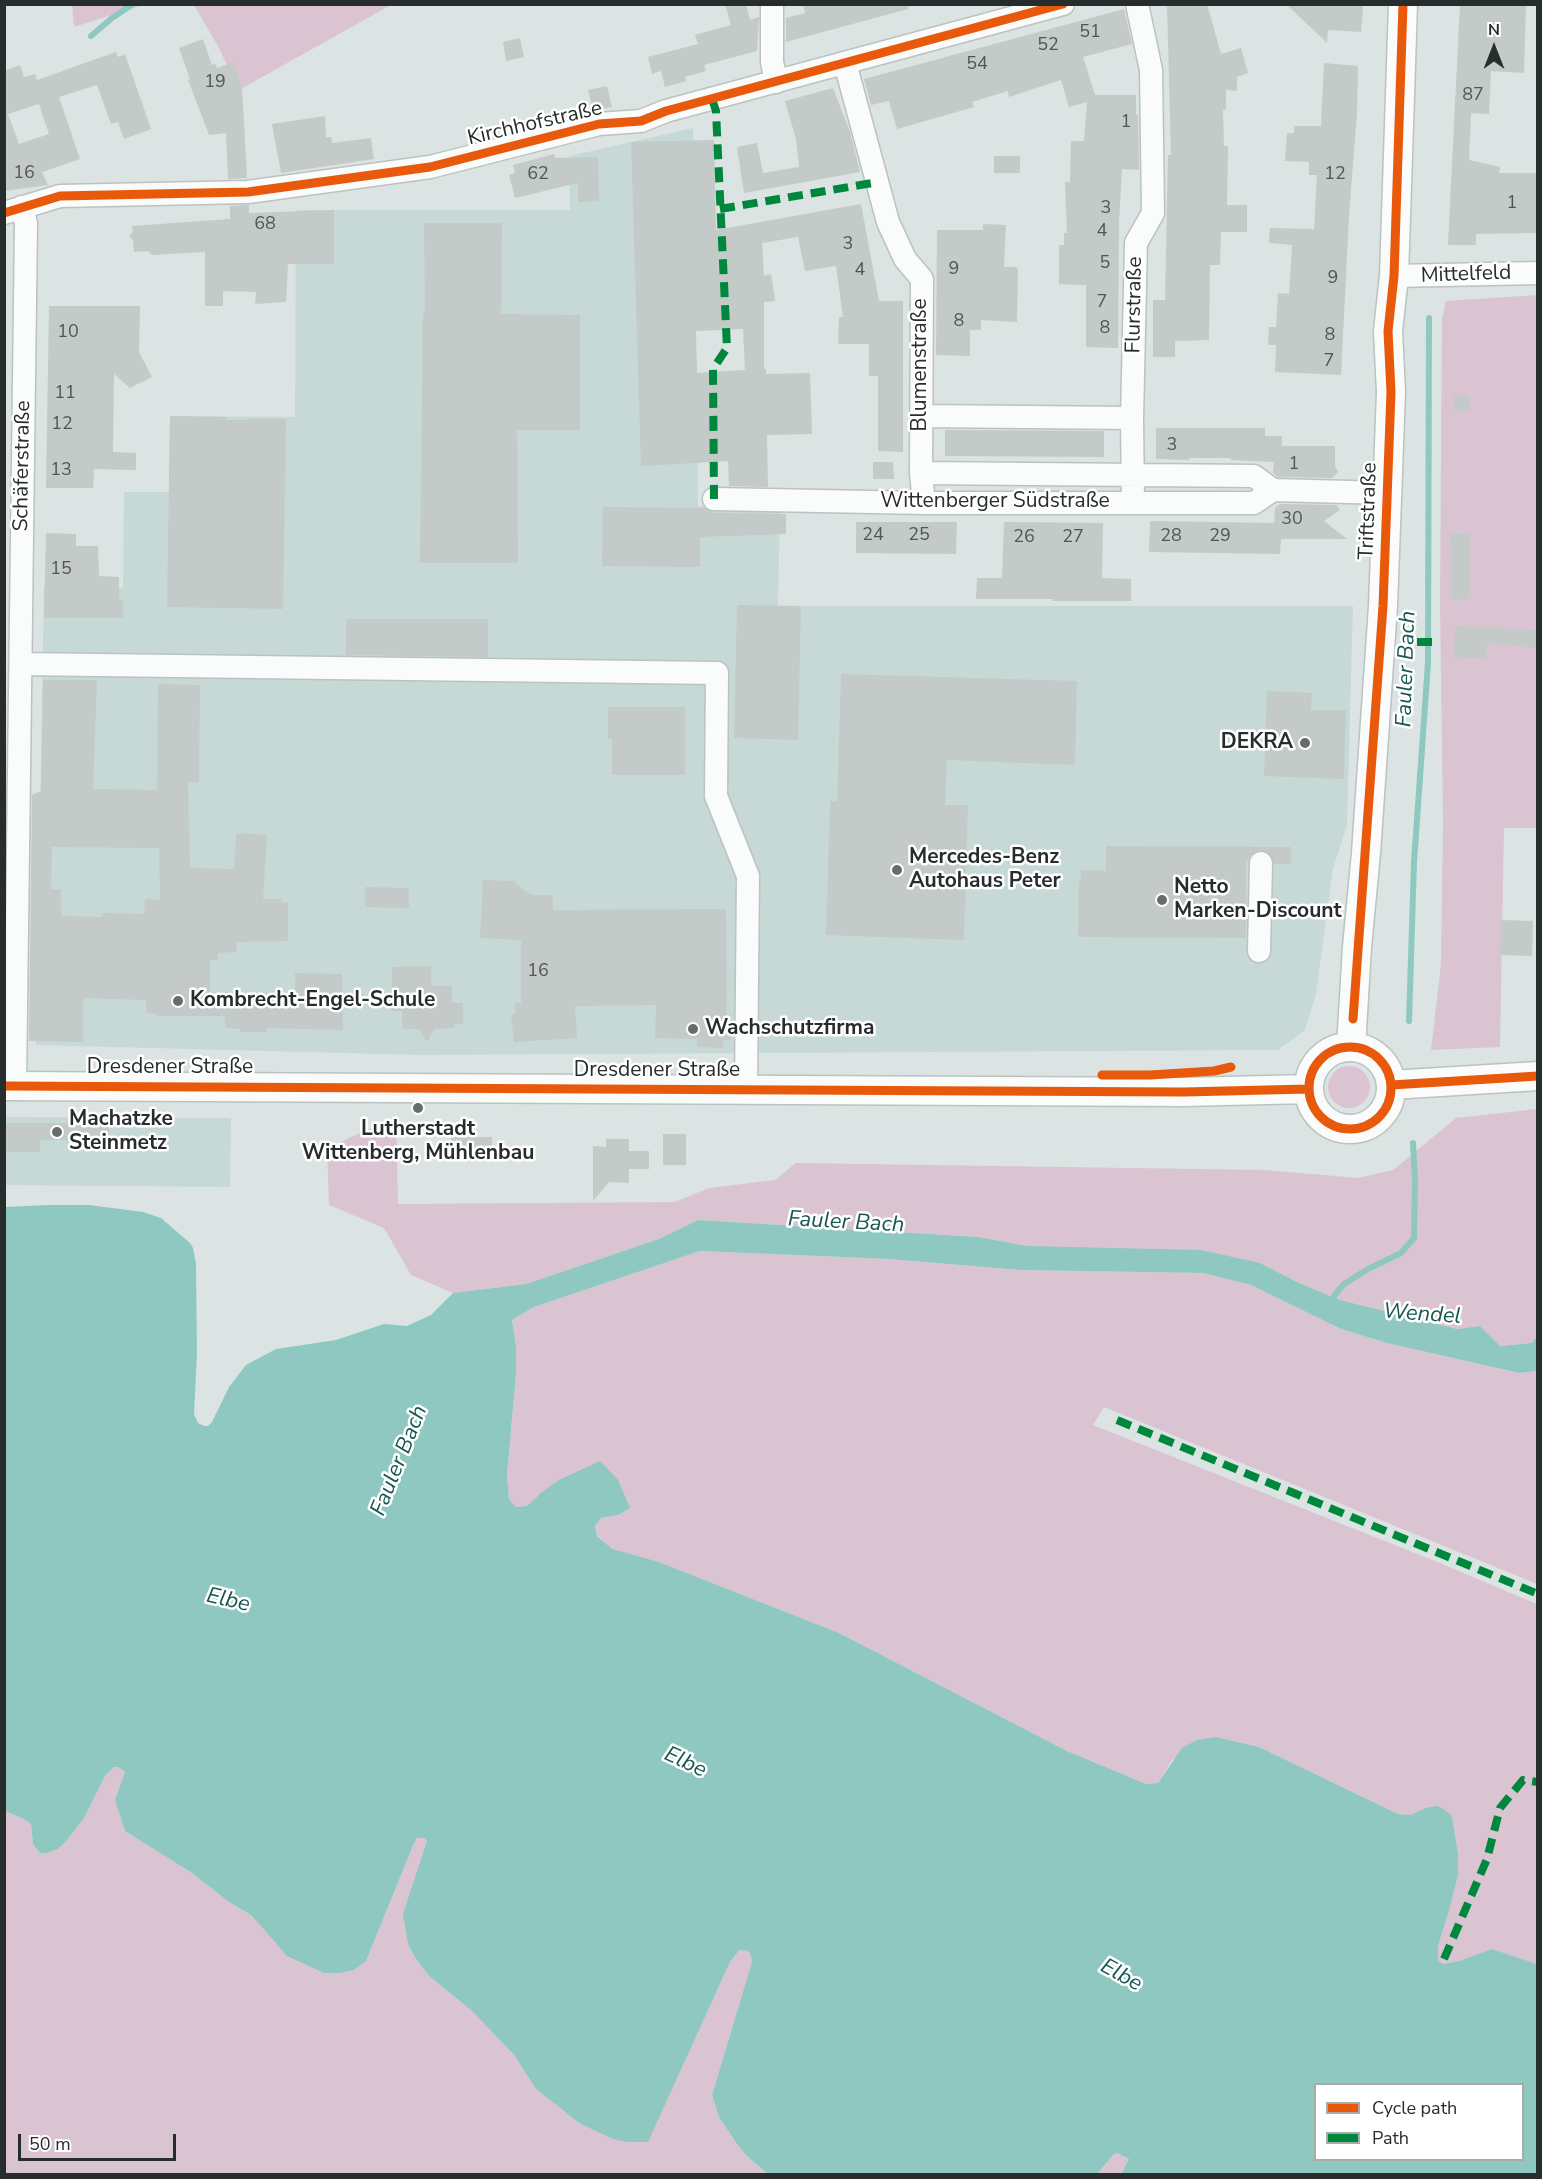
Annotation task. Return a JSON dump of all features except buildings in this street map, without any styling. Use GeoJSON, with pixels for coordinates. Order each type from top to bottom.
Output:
{"type":"FeatureCollection","features":[{"type":"Feature","properties":{"kind":"main road","name":"Triftstraße"},"geometry":{"type":"LineString","coordinates":[[1351,1047],[1381,648],[1391,392],[1388,341],[1394,276],[1403,4]]}},
{"type":"Feature","properties":{"kind":"main road"},"geometry":{"type":"LineString","coordinates":[[1351,1047],[1374,1054],[1389,1073],[1391,1085],[1387,1106],[1381,1116],[1363,1128],[1352,1130],[1341,1129],[1321,1118],[1310,1100],[1308,1089],[1311,1072],[1321,1059],[1335,1050],[1351,1047]]}},
{"type":"Feature","properties":{"kind":"main road"},"geometry":{"type":"LineString","coordinates":[[1391,1085],[1538,1076]]}},
{"type":"Feature","properties":{"kind":"main road","name":"Dresdener Straße"},"geometry":{"type":"LineString","coordinates":[[10,1086],[1184,1092],[1308,1089]]}},
{"type":"Feature","properties":{"kind":"street"},"geometry":{"type":"LineString","coordinates":[[772,4],[772,62],[776,82]]}},
{"type":"Feature","properties":{"kind":"street","name":"Kirchhofstraße"},"geometry":{"type":"LineString","coordinates":[[13,210],[60,196],[248,192],[411,171],[447,164],[599,124],[641,121],[666,111],[1063,4]]}},
{"type":"Feature","properties":{"kind":"street","name":"Flurstraße"},"geometry":{"type":"LineString","coordinates":[[1133,503],[1132,418],[1136,243],[1153,213],[1151,70],[1137,4]]}},
{"type":"Feature","properties":{"kind":"street","name":"Blumenstraße"},"geometry":{"type":"LineString","coordinates":[[845,63],[888,222],[905,260],[922,279],[921,473],[924,502]]}},
{"type":"Feature","properties":{"kind":"street","name":"Schäferstraße"},"geometry":{"type":"LineString","coordinates":[[10,1086],[21,664],[26,235],[13,210]]}},
{"type":"Feature","properties":{"kind":"street","name":"Mittelfeld"},"geometry":{"type":"LineString","coordinates":[[1394,276],[1538,273]]}},
{"type":"Feature","properties":{"kind":"street"},"geometry":{"type":"LineString","coordinates":[[921,416],[1132,418]]}},
{"type":"Feature","properties":{"kind":"street","name":"Wittenberger Südstraße"},"geometry":{"type":"LineString","coordinates":[[921,473],[1254,476],[1272,490]]}},
{"type":"Feature","properties":{"kind":"street","name":"Wittenberger Südstraße"},"geometry":{"type":"LineString","coordinates":[[714,499],[924,502],[1254,502],[1272,490],[1388,493]]}},
{"type":"Feature","properties":{"kind":"street"},"geometry":{"type":"LineString","coordinates":[[21,664],[717,673],[716,796],[748,876],[746,1089]]}},
{"type":"Feature","properties":{"kind":"street"},"geometry":{"type":"LineString","coordinates":[[1259,951],[1261,863]]}},
{"type":"Feature","properties":{"kind":"shaded area"},"geometry":{"type":"Polygon","coordinates":[[[72,4],[143,4],[143,5],[74,27],[72,4]]]}},
{"type":"Feature","properties":{"kind":"shaded area"},"geometry":{"type":"Polygon","coordinates":[[[194,5],[391,5],[239,90],[218,46],[194,5]]]}},
{"type":"Feature","properties":{"kind":"shaded area"},"geometry":{"type":"Polygon","coordinates":[[[693,128],[698,506],[780,507],[778,606],[1353,606],[1347,825],[1333,869],[1316,994],[1305,1030],[1278,1050],[420,1055],[36,1045],[44,587],[123,588],[124,492],[169,492],[170,416],[295,417],[296,210],[570,210],[570,156],[693,128]]]}},
{"type":"Feature","properties":{"kind":"shaded area"},"geometry":{"type":"Polygon","coordinates":[[[1537,295],[1537,828],[1504,828],[1500,1047],[1431,1050],[1441,964],[1442,319],[1446,301],[1537,295]]]}},
{"type":"Feature","properties":{"kind":"shaded area"},"geometry":{"type":"Polygon","coordinates":[[[1349,1066],[1364,1072],[1370,1087],[1364,1102],[1349,1108],[1334,1102],[1328,1087],[1334,1072],[1349,1066]]]}},
{"type":"Feature","properties":{"kind":"shaded area"},"geometry":{"type":"Polygon","coordinates":[[[1537,1109],[1537,1336],[1532,1343],[1499,1346],[1480,1326],[1457,1329],[1340,1300],[1260,1263],[1028,1246],[978,1237],[698,1220],[659,1239],[526,1284],[453,1293],[411,1275],[384,1228],[329,1205],[327,1148],[396,1117],[398,1204],[675,1202],[709,1188],[775,1180],[796,1163],[1265,1170],[1358,1178],[1393,1170],[1456,1118],[1537,1109]]]}},
{"type":"Feature","properties":{"kind":"shaded area"},"geometry":{"type":"Polygon","coordinates":[[[5,1117],[231,1118],[230,1187],[5,1185],[5,1117]]]}},
{"type":"Feature","properties":{"kind":"shaded area"},"geometry":{"type":"Polygon","coordinates":[[[700,1251],[889,1259],[1020,1270],[1203,1273],[1251,1285],[1341,1329],[1387,1343],[1519,1373],[1537,1371],[1537,1584],[1104,1407],[1093,1425],[1537,1604],[1537,1964],[1492,1949],[1459,1961],[1443,1964],[1438,1960],[1438,1946],[1458,1875],[1458,1854],[1452,1816],[1425,1808],[1411,1815],[1398,1814],[1259,1747],[1217,1738],[1172,1760],[1158,1783],[1146,1784],[1067,1751],[839,1633],[659,1562],[612,1550],[597,1535],[595,1526],[601,1518],[618,1515],[542,1492],[527,1506],[516,1507],[509,1499],[507,1475],[516,1374],[516,1346],[512,1320],[534,1307],[700,1251]]]}},
{"type":"Feature","properties":{"kind":"shaded area"},"geometry":{"type":"Polygon","coordinates":[[[114,1767],[125,1772],[115,1800],[125,1831],[192,1873],[229,1902],[251,1915],[276,1944],[345,1972],[354,1970],[366,1961],[414,1843],[417,1838],[425,1838],[427,1841],[404,1914],[408,1944],[414,1956],[429,1976],[471,2010],[514,2055],[536,2089],[579,2123],[589,2127],[648,2141],[730,1962],[739,1950],[748,1951],[753,1960],[712,2095],[719,2117],[737,2144],[768,2174],[5,2174],[5,1811],[31,1824],[33,1844],[47,1853],[58,1849],[84,1818],[105,1776],[114,1767]]]}},
{"type":"Feature","properties":{"kind":"shaded area"},"geometry":{"type":"Polygon","coordinates":[[[1117,2153],[1129,2159],[1121,2174],[1097,2174],[1113,2155],[1117,2153]]]}},
{"type":"Feature","properties":{"kind":"water","name":"Elbe"},"geometry":{"type":"Polygon","coordinates":[[[89,1205],[143,1212],[161,1218],[190,1243],[196,1264],[197,1353],[194,1414],[198,1423],[204,1426],[212,1422],[229,1387],[246,1365],[276,1349],[336,1340],[384,1324],[407,1326],[431,1315],[453,1293],[526,1284],[659,1239],[698,1220],[978,1237],[1028,1246],[1201,1250],[1260,1263],[1340,1300],[1457,1329],[1480,1326],[1500,1346],[1532,1343],[1537,1336],[1537,1371],[1519,1373],[1387,1343],[1341,1329],[1251,1285],[1203,1273],[1020,1270],[889,1259],[700,1251],[534,1307],[512,1320],[516,1346],[516,1374],[507,1475],[509,1499],[516,1507],[527,1506],[559,1480],[600,1461],[618,1480],[630,1508],[618,1515],[601,1518],[595,1526],[597,1536],[612,1549],[659,1562],[839,1633],[1067,1751],[1146,1784],[1158,1783],[1182,1748],[1197,1740],[1216,1737],[1259,1747],[1398,1814],[1411,1815],[1425,1808],[1437,1806],[1445,1810],[1452,1816],[1458,1854],[1458,1875],[1438,1946],[1438,1960],[1443,1964],[1459,1961],[1492,1949],[1537,1964],[1537,2174],[1121,2174],[1129,2159],[1117,2153],[1097,2174],[768,2174],[737,2144],[719,2117],[712,2095],[752,1962],[748,1951],[739,1950],[730,1962],[648,2142],[613,2139],[579,2123],[536,2089],[514,2055],[471,2010],[429,1976],[414,1956],[408,1944],[403,1914],[427,1841],[425,1838],[417,1838],[414,1843],[366,1961],[354,1970],[324,1973],[287,1956],[251,1915],[229,1902],[192,1873],[125,1831],[115,1800],[125,1772],[118,1767],[114,1767],[105,1776],[84,1818],[58,1849],[40,1853],[33,1844],[31,1824],[5,1811],[4,1207],[89,1205]]]}},
{"type":"Feature","properties":{"kind":"waterway"},"geometry":{"type":"LineString","coordinates":[[91,36],[133,4]]}},
{"type":"Feature","properties":{"kind":"waterway","name":"Fauler Bach"},"geometry":{"type":"LineString","coordinates":[[1409,1021],[1414,862],[1428,663],[1429,318]]}},
{"type":"Feature","properties":{"kind":"waterway","name":"Fauler Bach"},"geometry":{"type":"LineString","coordinates":[[1333,1305],[1334,1296],[1344,1284],[1401,1253],[1414,1238],[1413,1143]]}},
{"type":"Feature","properties":{"kind":"marked path"},"geometry":{"type":"LineString","coordinates":[[712,99],[716,111],[727,348],[713,369],[714,499]]}},
{"type":"Feature","properties":{"kind":"marked path"},"geometry":{"type":"LineString","coordinates":[[720,209],[878,182]]}},
{"type":"Feature","properties":{"kind":"marked path"},"geometry":{"type":"LineString","coordinates":[[1417,642],[1438,642]]}},
{"type":"Feature","properties":{"kind":"marked path"},"geometry":{"type":"LineString","coordinates":[[1117,1420],[1538,1594]]}},
{"type":"Feature","properties":{"kind":"marked path"},"geometry":{"type":"LineString","coordinates":[[1444,1959],[1487,1859],[1500,1808],[1523,1780],[1538,1782]]}},
{"type":"Feature","properties":{"kind":"cycle path"},"geometry":{"type":"LineString","coordinates":[[4,213],[60,196],[248,192],[430,167],[599,124],[641,121],[666,111],[1063,4]]}},
{"type":"Feature","properties":{"kind":"cycle path"},"geometry":{"type":"LineString","coordinates":[[1353,1019],[1383,606],[1391,392],[1388,331],[1394,276],[1403,4]]}},
{"type":"Feature","properties":{"kind":"cycle path"},"geometry":{"type":"LineString","coordinates":[[1350,1047],[1366,1050],[1379,1059],[1388,1072],[1391,1088],[1388,1104],[1379,1117],[1366,1126],[1350,1129],[1334,1126],[1321,1117],[1312,1104],[1309,1088],[1312,1072],[1321,1059],[1334,1050],[1350,1047]]}},
{"type":"Feature","properties":{"kind":"cycle path"},"geometry":{"type":"LineString","coordinates":[[1102,1075],[1150,1075],[1214,1071],[1231,1067]]}},
{"type":"Feature","properties":{"kind":"cycle path"},"geometry":{"type":"LineString","coordinates":[[1391,1085],[1538,1076]]}},
{"type":"Feature","properties":{"kind":"cycle path"},"geometry":{"type":"LineString","coordinates":[[4,1086],[1184,1092],[1308,1089]]}},
{"type":"Feature","properties":{"kind":"place","name":"DEKRA"},"geometry":{"type":"Point","coordinates":[1305,743]}},
{"type":"Feature","properties":{"kind":"place","name":"Mercedes-Benz Autohaus Peter"},"geometry":{"type":"Point","coordinates":[897,870]}},
{"type":"Feature","properties":{"kind":"place","name":"Netto Marken-Discount"},"geometry":{"type":"Point","coordinates":[1162,900]}},
{"type":"Feature","properties":{"kind":"place","name":"Kombrecht-Engel-Schule"},"geometry":{"type":"Point","coordinates":[178,1001]}},
{"type":"Feature","properties":{"kind":"place","name":"Wachschutzfirma"},"geometry":{"type":"Point","coordinates":[693,1029]}},
{"type":"Feature","properties":{"kind":"place","name":"Lutherstadt Wittenberg, Mühlenbau"},"geometry":{"type":"Point","coordinates":[418,1108]}},
{"type":"Feature","properties":{"kind":"place","name":"Machatzke Steinmetz"},"geometry":{"type":"Point","coordinates":[57,1132]}},
{"type":"Feature","properties":{"kind":"water label","name":"Wendel"},"geometry":{"type":"Point","coordinates":[1422,1315]}}]}
